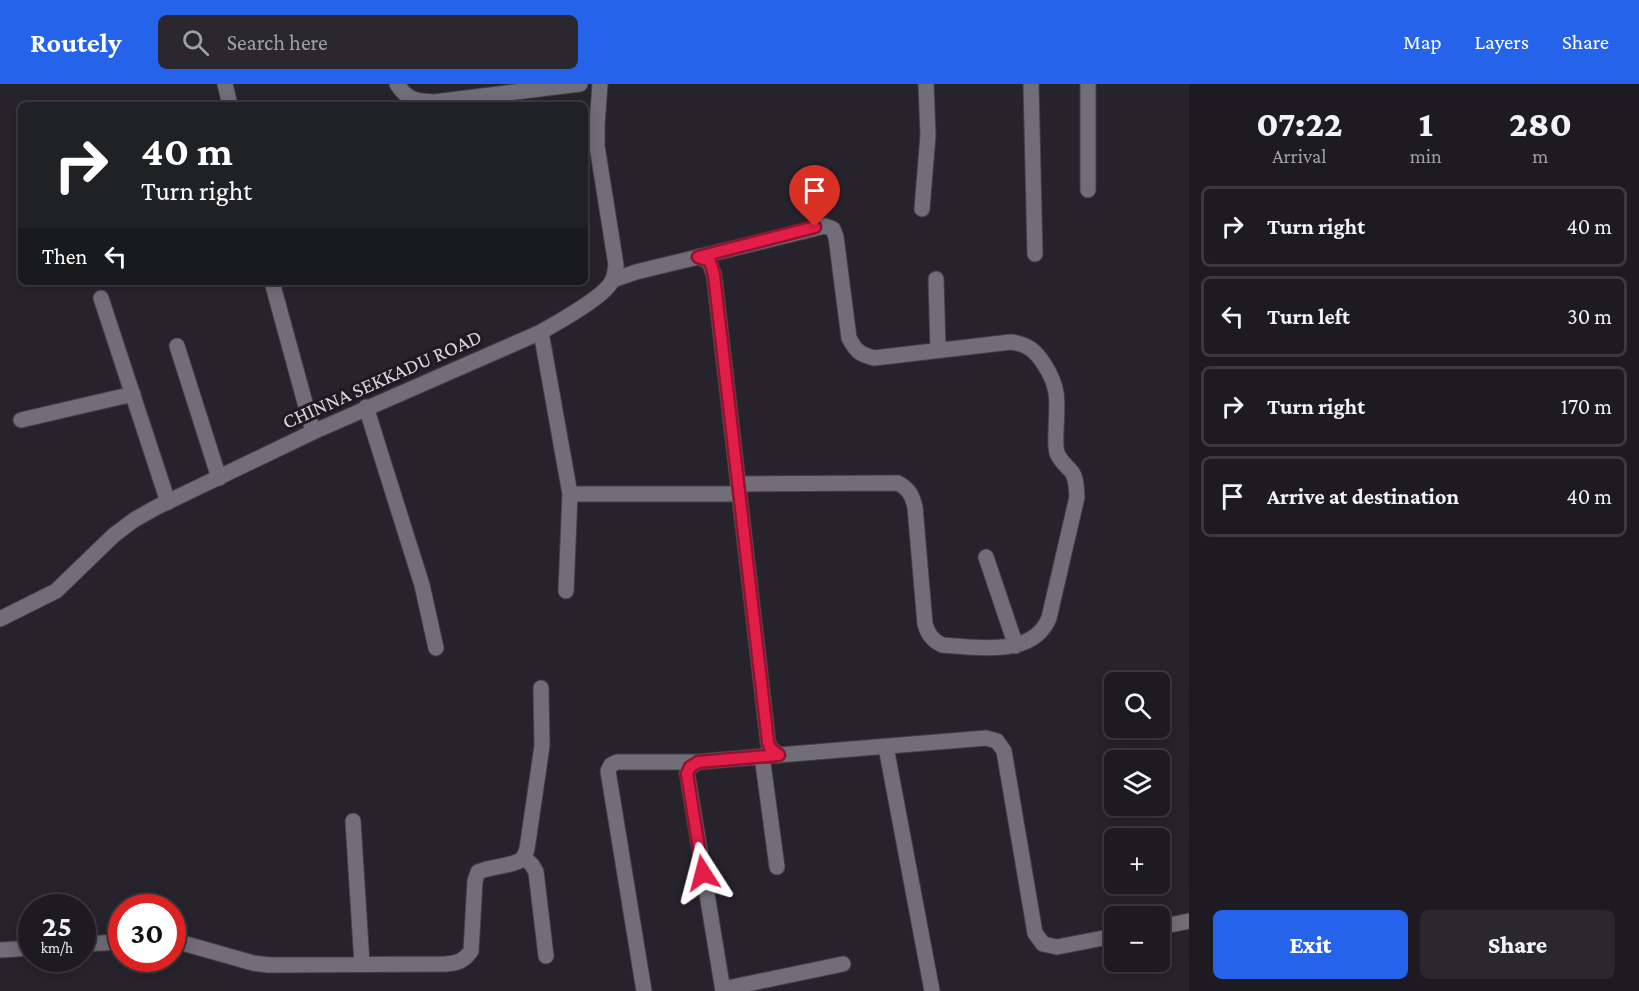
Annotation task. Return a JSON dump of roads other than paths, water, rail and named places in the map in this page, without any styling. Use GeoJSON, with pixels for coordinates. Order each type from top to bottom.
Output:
{"type":"FeatureCollection","features":[{"type":"Feature","properties":{"kind":"street"},"geometry":{"type":"LineString","coordinates":[[225,84],[229,102]]}},
{"type":"Feature","properties":{"kind":"street"},"geometry":{"type":"LineString","coordinates":[[397,84],[403,93],[416,102]]}},
{"type":"Feature","properties":{"kind":"street"},"geometry":{"type":"LineString","coordinates":[[434,102],[580,84]]}},
{"type":"Feature","properties":{"kind":"street"},"geometry":{"type":"LineString","coordinates":[[600,84],[597,146],[614,247],[616,265],[613,280]]}},
{"type":"Feature","properties":{"kind":"street"},"geometry":{"type":"LineString","coordinates":[[922,209],[928,135],[926,84]]}},
{"type":"Feature","properties":{"kind":"street"},"geometry":{"type":"LineString","coordinates":[[1031,84],[1035,254]]}},
{"type":"Feature","properties":{"kind":"street"},"geometry":{"type":"LineString","coordinates":[[1088,84],[1088,190]]}},
{"type":"Feature","properties":{"kind":"street"},"geometry":{"type":"LineString","coordinates":[[570,494],[898,483],[912,495],[915,507],[925,624],[928,634],[942,645],[1001,648],[1016,646],[1046,627],[1077,498],[1073,473],[1062,462],[1055,443],[1057,393],[1053,379],[1035,351],[1023,344],[1011,342],[874,358],[861,355],[849,338],[833,228],[825,225],[815,227],[636,272],[613,280]]}},
{"type":"Feature","properties":{"kind":"street"},"geometry":{"type":"LineString","coordinates":[[698,257],[710,261],[714,275],[768,742],[770,748],[779,755]]}},
{"type":"Feature","properties":{"kind":"street"},"geometry":{"type":"LineString","coordinates":[[936,279],[939,351]]}},
{"type":"Feature","properties":{"kind":"street","name":"CHINNA SEKKADU ROAD"},"geometry":{"type":"LineString","coordinates":[[0,619],[56,591],[114,535],[134,520],[313,432],[541,332],[604,291],[613,280]]}},
{"type":"Feature","properties":{"kind":"street"},"geometry":{"type":"LineString","coordinates":[[273,285],[313,432]]}},
{"type":"Feature","properties":{"kind":"street"},"geometry":{"type":"LineString","coordinates":[[101,298],[168,502]]}},
{"type":"Feature","properties":{"kind":"street"},"geometry":{"type":"LineString","coordinates":[[541,332],[570,494],[566,591]]}},
{"type":"Feature","properties":{"kind":"street"},"geometry":{"type":"LineString","coordinates":[[177,346],[219,478]]}},
{"type":"Feature","properties":{"kind":"street"},"geometry":{"type":"LineString","coordinates":[[21,420],[133,394]]}},
{"type":"Feature","properties":{"kind":"street"},"geometry":{"type":"LineString","coordinates":[[366,408],[422,585],[436,648]]}},
{"type":"Feature","properties":{"kind":"street"},"geometry":{"type":"LineString","coordinates":[[986,557],[1016,646]]}},
{"type":"Feature","properties":{"kind":"street"},"geometry":{"type":"LineString","coordinates":[[186,944],[253,963],[269,965],[446,964],[459,963],[466,958],[471,951],[475,882],[478,872],[518,861],[524,857],[527,849],[542,746],[541,688]]}},
{"type":"Feature","properties":{"kind":"street"},"geometry":{"type":"LineString","coordinates":[[644,991],[608,771],[611,765],[617,762],[698,762],[986,738],[997,741],[1004,750],[1035,933],[1043,944],[1057,947],[1104,938]]}},
{"type":"Feature","properties":{"kind":"street"},"geometry":{"type":"LineString","coordinates":[[886,747],[932,991]]}},
{"type":"Feature","properties":{"kind":"street"},"geometry":{"type":"LineString","coordinates":[[762,756],[777,867]]}},
{"type":"Feature","properties":{"kind":"street"},"geometry":{"type":"LineString","coordinates":[[698,762],[690,767],[687,774],[723,990],[843,964]]}},
{"type":"Feature","properties":{"kind":"street"},"geometry":{"type":"LineString","coordinates":[[353,821],[362,964]]}},
{"type":"Feature","properties":{"kind":"street"},"geometry":{"type":"LineString","coordinates":[[524,857],[536,872],[546,956]]}},
{"type":"Feature","properties":{"kind":"street"},"geometry":{"type":"LineString","coordinates":[[1170,925],[1189,921]]}},
{"type":"Feature","properties":{"kind":"street"},"geometry":{"type":"LineString","coordinates":[[0,950],[18,949]]}}]}
